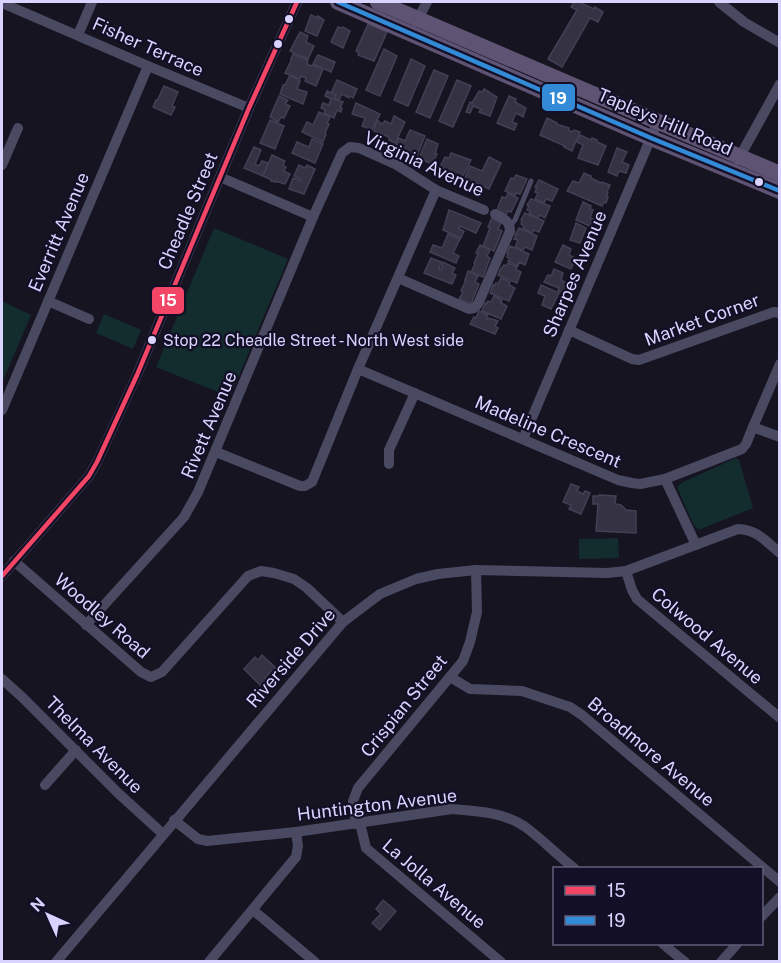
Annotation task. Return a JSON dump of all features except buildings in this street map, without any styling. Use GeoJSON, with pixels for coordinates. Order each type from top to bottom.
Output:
{"type":"FeatureCollection","features":[{"type":"Feature","properties":{"kind":"main road","name":"Tapleys Hill Road"},"geometry":{"type":"LineString","coordinates":[[338,2],[414,26],[658,122],[736,164],[780,191]]}},
{"type":"Feature","properties":{"kind":"main road","name":"Tapleys Hill Road"},"geometry":{"type":"LineString","coordinates":[[378,2],[414,26],[651,138],[736,164],[780,174]]}},
{"type":"Feature","properties":{"kind":"street"},"geometry":{"type":"LineString","coordinates":[[78,35],[92,2]]}},
{"type":"Feature","properties":{"kind":"street","name":"Cheadle Street"},"geometry":{"type":"LineString","coordinates":[[2,576],[89,476],[98,462],[249,108],[297,2]]}},
{"type":"Feature","properties":{"kind":"street"},"geometry":{"type":"LineString","coordinates":[[414,26],[427,2]]}},
{"type":"Feature","properties":{"kind":"street"},"geometry":{"type":"LineString","coordinates":[[719,2],[744,22],[780,43]]}},
{"type":"Feature","properties":{"kind":"street","name":"Fisher Terrace"},"geometry":{"type":"LineString","coordinates":[[2,3],[249,108]]}},
{"type":"Feature","properties":{"kind":"street","name":"Everritt Avenue"},"geometry":{"type":"LineString","coordinates":[[2,410],[148,66]]}},
{"type":"Feature","properties":{"kind":"street"},"geometry":{"type":"LineString","coordinates":[[736,164],[780,84]]}},
{"type":"Feature","properties":{"kind":"street","name":"Sharpes Avenue"},"geometry":{"type":"LineString","coordinates":[[523,439],[658,122]]}},
{"type":"Feature","properties":{"kind":"street"},"geometry":{"type":"LineString","coordinates":[[2,165],[18,128]]}},
{"type":"Feature","properties":{"kind":"street","name":"Virginia Avenue"},"geometry":{"type":"LineString","coordinates":[[350,147],[359,148],[397,165],[436,190],[507,220],[510,226]]}},
{"type":"Feature","properties":{"kind":"street","name":"Rivett Avenue"},"geometry":{"type":"LineString","coordinates":[[86,625],[184,517],[198,492],[313,217],[342,153],[350,147]]}},
{"type":"Feature","properties":{"kind":"street"},"geometry":{"type":"LineString","coordinates":[[220,177],[313,217]]}},
{"type":"Feature","properties":{"kind":"street"},"geometry":{"type":"LineString","coordinates":[[216,452],[300,486],[312,482],[358,369],[436,190]]}},
{"type":"Feature","properties":{"kind":"street"},"geometry":{"type":"LineString","coordinates":[[398,278],[469,309],[474,308],[478,304],[501,252],[510,226]]}},
{"type":"Feature","properties":{"kind":"street"},"geometry":{"type":"LineString","coordinates":[[48,301],[89,319]]}},
{"type":"Feature","properties":{"kind":"street","name":"Market Corner"},"geometry":{"type":"LineString","coordinates":[[569,330],[639,360],[774,312],[780,313]]}},
{"type":"Feature","properties":{"kind":"street","name":"Madeline Crescent"},"geometry":{"type":"LineString","coordinates":[[358,369],[618,480],[640,484],[665,479],[742,449],[780,364]]}},
{"type":"Feature","properties":{"kind":"street"},"geometry":{"type":"LineString","coordinates":[[389,464],[389,450],[415,393]]}},
{"type":"Feature","properties":{"kind":"street"},"geometry":{"type":"LineString","coordinates":[[753,428],[780,437]]}},
{"type":"Feature","properties":{"kind":"street"},"geometry":{"type":"LineString","coordinates":[[665,479],[696,545]]}},
{"type":"Feature","properties":{"kind":"street","name":"Riverside Drive"},"geometry":{"type":"LineString","coordinates":[[57,961],[343,622],[380,594],[416,579],[476,570],[608,573],[626,571],[738,529],[756,533],[780,554]]}},
{"type":"Feature","properties":{"kind":"street","name":"Woodley Road"},"geometry":{"type":"LineString","coordinates":[[14,561],[141,672],[151,677],[162,672],[248,576],[261,571],[294,579],[307,588],[343,622]]}},
{"type":"Feature","properties":{"kind":"street","name":"Crispian Street"},"geometry":{"type":"LineString","coordinates":[[358,824],[353,801],[358,788],[463,661],[477,612],[476,570]]}},
{"type":"Feature","properties":{"kind":"street","name":"Colwood Avenue"},"geometry":{"type":"LineString","coordinates":[[626,571],[637,599],[780,718]]}},
{"type":"Feature","properties":{"kind":"street","name":"Broadmore Avenue"},"geometry":{"type":"LineString","coordinates":[[450,677],[470,689],[522,692],[570,706],[762,867]]}},
{"type":"Feature","properties":{"kind":"street","name":"Thelma Avenue"},"geometry":{"type":"LineString","coordinates":[[2,679],[118,794],[163,834]]}},
{"type":"Feature","properties":{"kind":"street"},"geometry":{"type":"LineString","coordinates":[[45,785],[76,750]]}},
{"type":"Feature","properties":{"kind":"street","name":"Huntington Avenue"},"geometry":{"type":"LineString","coordinates":[[174,820],[198,839],[207,841],[358,824],[452,809],[490,813],[523,826],[573,867]]}},
{"type":"Feature","properties":{"kind":"street","name":"La Jolla Avenue"},"geometry":{"type":"LineString","coordinates":[[358,824],[366,848],[501,962]]}},
{"type":"Feature","properties":{"kind":"street"},"geometry":{"type":"LineString","coordinates":[[209,962],[296,857],[298,846],[296,832]]}},
{"type":"Feature","properties":{"kind":"street","name":"Broadmore Avenue"},"geometry":{"type":"LineString","coordinates":[[763,868],[780,882]]}},
{"type":"Feature","properties":{"kind":"street"},"geometry":{"type":"LineString","coordinates":[[763,915],[780,897]]}},
{"type":"Feature","properties":{"kind":"street"},"geometry":{"type":"LineString","coordinates":[[253,910],[315,962]]}},
{"type":"Feature","properties":{"kind":"street"},"geometry":{"type":"LineString","coordinates":[[664,945],[685,962]]}},
{"type":"Feature","properties":{"kind":"street"},"geometry":{"type":"LineString","coordinates":[[721,962],[736,945]]}},
{"type":"Feature","properties":{"kind":"lane"},"geometry":{"type":"LineString","coordinates":[[510,226],[515,220],[531,181]]}},
{"type":"Feature","properties":{"kind":"green space"},"geometry":{"type":"Polygon","coordinates":[[[214,228],[288,259],[230,397],[156,367],[214,228]]]}},
{"type":"Feature","properties":{"kind":"green space"},"geometry":{"type":"Polygon","coordinates":[[[2,301],[31,315],[2,383],[2,301]]]}},
{"type":"Feature","properties":{"kind":"green space"},"geometry":{"type":"Polygon","coordinates":[[[104,314],[141,330],[133,349],[96,333],[104,314]]]}},
{"type":"Feature","properties":{"kind":"green space"},"geometry":{"type":"Polygon","coordinates":[[[736,458],[739,460],[753,508],[698,529],[694,526],[677,487],[683,482],[736,458]]]}},
{"type":"Feature","properties":{"kind":"green space"},"geometry":{"type":"Polygon","coordinates":[[[618,538],[619,558],[579,559],[579,539],[618,538]]]}},
{"type":"Feature","properties":{"kind":"transit line","name":"15"},"geometry":{"type":"LineString","coordinates":[[2,576],[89,476],[97,462],[137,375],[249,108],[297,2]]}},
{"type":"Feature","properties":{"kind":"transit line","name":"19"},"geometry":{"type":"LineString","coordinates":[[338,2],[651,138],[780,191]]}},
{"type":"Feature","properties":{"kind":"place","name":"Stop 22 Cheadle Street - North West side"},"geometry":{"type":"Point","coordinates":[152,340]}}]}
